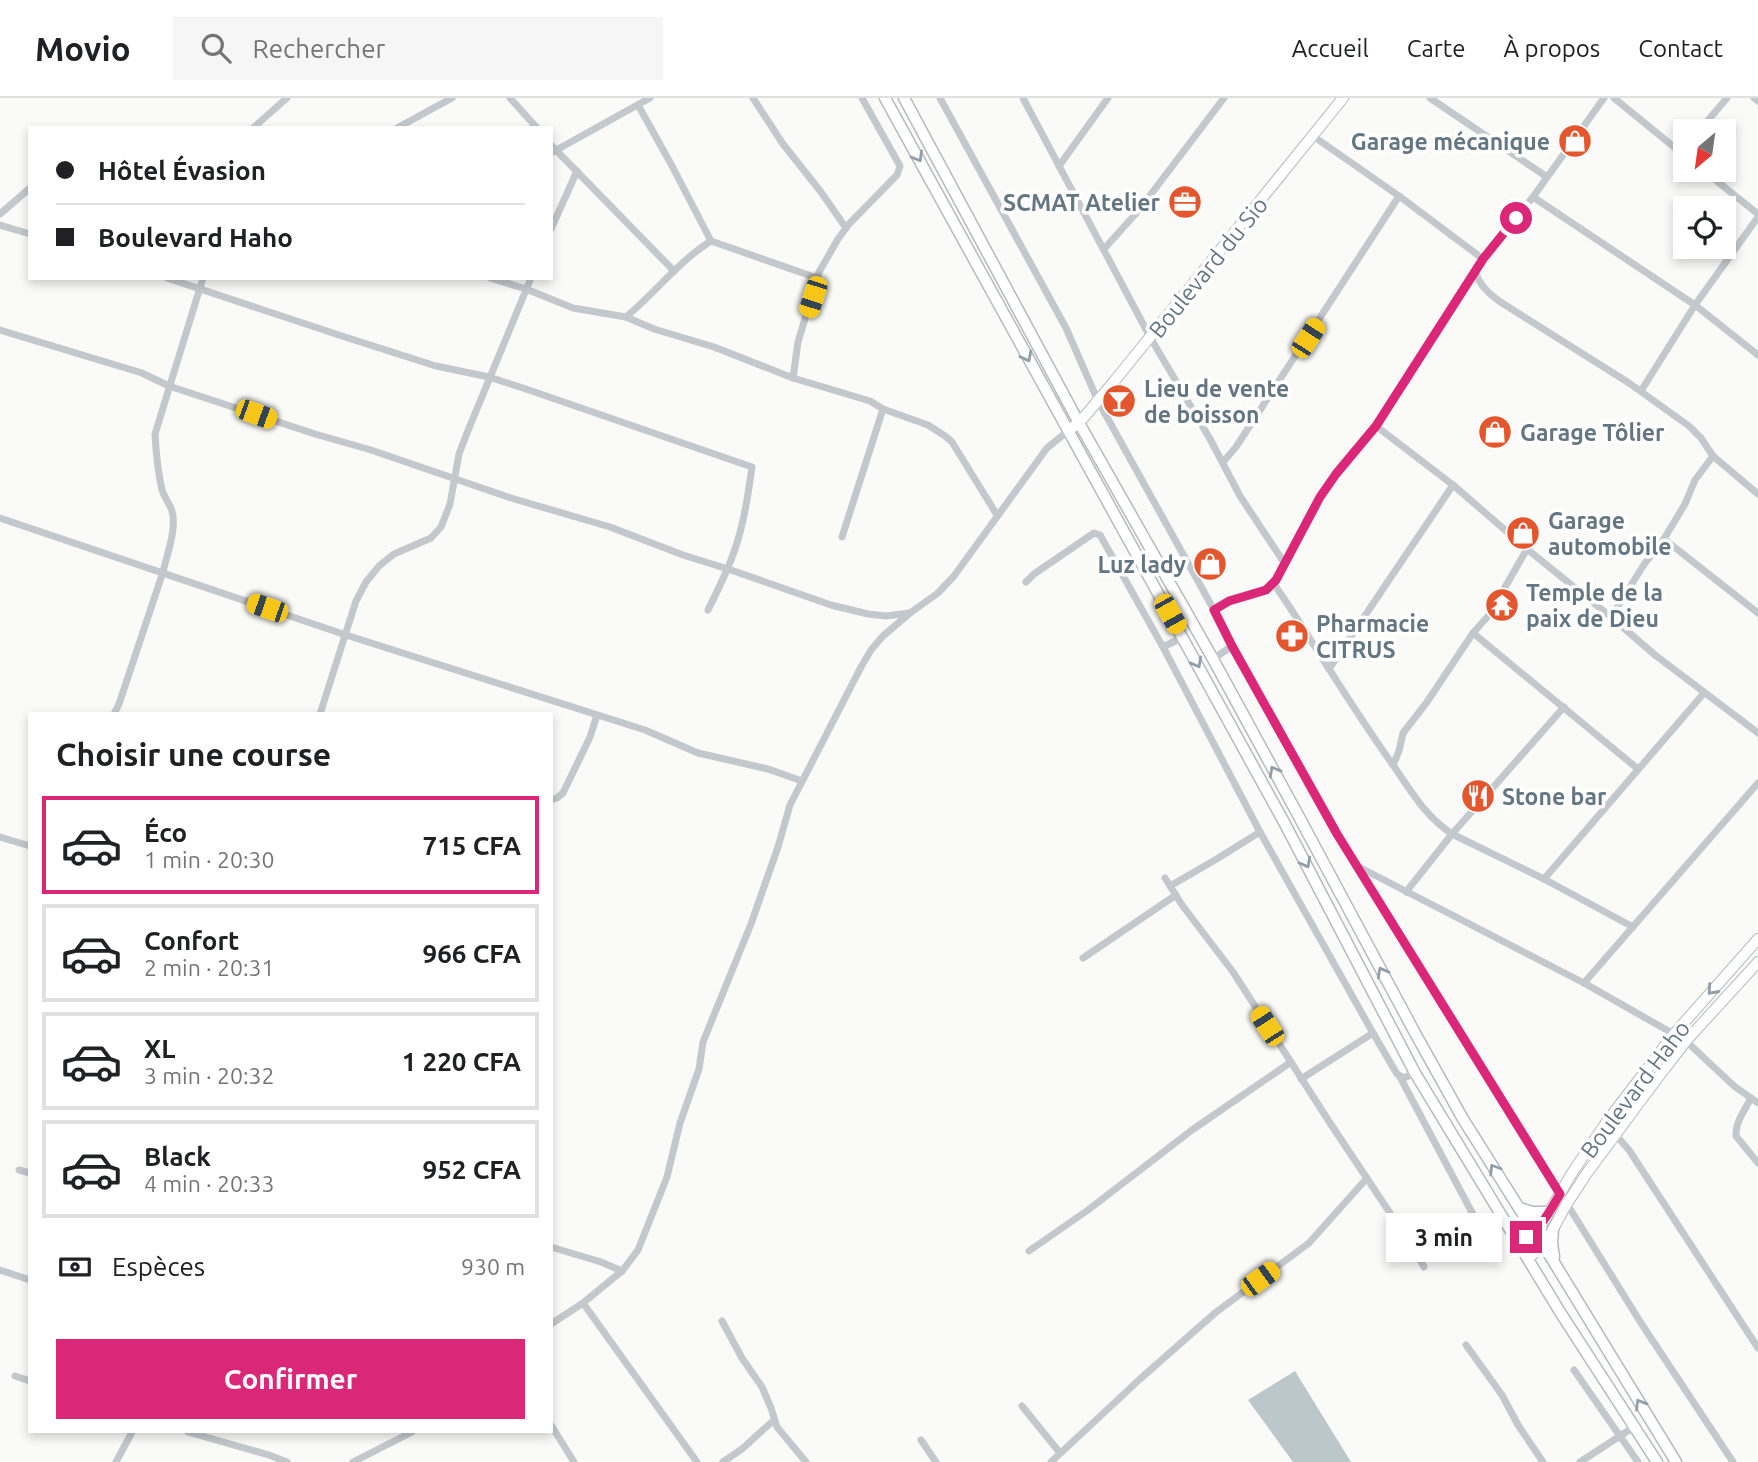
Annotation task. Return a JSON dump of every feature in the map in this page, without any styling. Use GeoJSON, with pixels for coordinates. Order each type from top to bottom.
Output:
{"type":"FeatureCollection","features":[{"type":"Feature","properties":{"kind":"main road"},"geometry":{"type":"LineString","coordinates":[[885,98],[1285,824],[1415,1073],[1657,1462]]}},
{"type":"Feature","properties":{"kind":"main road"},"geometry":{"type":"LineString","coordinates":[[904,98],[1079,423],[1213,659],[1463,1119],[1544,1245],[1676,1462]]}},
{"type":"Feature","properties":{"kind":"main road","name":"Boulevard du Sio"},"geometry":{"type":"LineString","coordinates":[[1068,431],[1079,423],[1098,401],[1343,98]]}},
{"type":"Feature","properties":{"kind":"main road","name":"Boulevard Haho"},"geometry":{"type":"LineString","coordinates":[[1518,1242],[1535,1231],[1608,1120],[1674,1034],[1758,939]]}},
{"type":"Feature","properties":{"kind":"main road","name":"Boulevard Haho"},"geometry":{"type":"LineString","coordinates":[[1528,1258],[1544,1245],[1566,1205],[1615,1134],[1686,1041],[1758,962]]}},
{"type":"Feature","properties":{"kind":"main road"},"geometry":{"type":"LineString","coordinates":[[1644,1072],[1656,1080]]}},
{"type":"Feature","properties":{"kind":"main road"},"geometry":{"type":"LineString","coordinates":[[1519,1208],[1533,1212],[1549,1212]]}},
{"type":"Feature","properties":{"kind":"main road"},"geometry":{"type":"LineString","coordinates":[[1553,1229],[1555,1264]]}},
{"type":"Feature","properties":{"kind":"street"},"geometry":{"type":"LineString","coordinates":[[255,126],[287,98]]}},
{"type":"Feature","properties":{"kind":"street"},"geometry":{"type":"LineString","coordinates":[[401,126],[452,98]]}},
{"type":"Feature","properties":{"kind":"street"},"geometry":{"type":"LineString","coordinates":[[510,98],[535,126]]}},
{"type":"Feature","properties":{"kind":"street"},"geometry":{"type":"LineString","coordinates":[[650,98],[553,149],[674,271]]}},
{"type":"Feature","properties":{"kind":"street"},"geometry":{"type":"LineString","coordinates":[[754,98],[783,145],[846,228]]}},
{"type":"Feature","properties":{"kind":"street"},"geometry":{"type":"LineString","coordinates":[[793,378],[798,342],[817,278],[846,228],[897,174],[900,166],[862,98]]}},
{"type":"Feature","properties":{"kind":"street"},"geometry":{"type":"LineString","coordinates":[[940,98],[1066,328],[1098,401],[1337,834],[1641,1324],[1733,1462]]}},
{"type":"Feature","properties":{"kind":"street"},"geometry":{"type":"LineString","coordinates":[[1023,98],[1150,337],[1240,496],[1285,564]]}},
{"type":"Feature","properties":{"kind":"street"},"geometry":{"type":"LineString","coordinates":[[1059,166],[1108,98]]}},
{"type":"Feature","properties":{"kind":"street"},"geometry":{"type":"LineString","coordinates":[[1104,249],[1139,210],[1224,98]]}},
{"type":"Feature","properties":{"kind":"street"},"geometry":{"type":"LineString","coordinates":[[1430,98],[1547,177]]}},
{"type":"Feature","properties":{"kind":"street"},"geometry":{"type":"LineString","coordinates":[[1214,610],[1229,601],[1255,594],[1273,584],[1320,497],[1376,426],[1483,259],[1533,197],[1604,98]]}},
{"type":"Feature","properties":{"kind":"street"},"geometry":{"type":"LineString","coordinates":[[1614,98],[1673,144]]}},
{"type":"Feature","properties":{"kind":"street"},"geometry":{"type":"LineString","coordinates":[[1709,119],[1727,98]]}},
{"type":"Feature","properties":{"kind":"street"},"geometry":{"type":"LineString","coordinates":[[638,105],[712,241],[817,278]]}},
{"type":"Feature","properties":{"kind":"street"},"geometry":{"type":"LineString","coordinates":[[1313,136],[1483,259]]}},
{"type":"Feature","properties":{"kind":"street"},"geometry":{"type":"LineString","coordinates":[[553,225],[577,171]]}},
{"type":"Feature","properties":{"kind":"street"},"geometry":{"type":"LineString","coordinates":[[1641,391],[1695,305],[1758,215],[1718,182]]}},
{"type":"Feature","properties":{"kind":"street"},"geometry":{"type":"LineString","coordinates":[[0,214],[28,190]]}},
{"type":"Feature","properties":{"kind":"street"},"geometry":{"type":"LineString","coordinates":[[1223,462],[1236,447],[1399,196]]}},
{"type":"Feature","properties":{"kind":"street"},"geometry":{"type":"LineString","coordinates":[[1533,197],[1695,305],[1758,355]]}},
{"type":"Feature","properties":{"kind":"street"},"geometry":{"type":"LineString","coordinates":[[0,225],[28,233]]}},
{"type":"Feature","properties":{"kind":"street"},"geometry":{"type":"LineString","coordinates":[[626,317],[699,248],[712,241]]}},
{"type":"Feature","properties":{"kind":"street"},"geometry":{"type":"LineString","coordinates":[[1475,272],[1486,291],[1499,301],[1641,391],[1689,426],[1713,456],[1758,494]]}},
{"type":"Feature","properties":{"kind":"street"},"geometry":{"type":"LineString","coordinates":[[173,280],[297,323],[436,366],[489,377],[752,467],[743,523],[728,569],[708,610]]}},
{"type":"Feature","properties":{"kind":"street"},"geometry":{"type":"LineString","coordinates":[[115,712],[163,572],[173,526],[172,511],[163,492],[155,434],[202,280]]}},
{"type":"Feature","properties":{"kind":"street"},"geometry":{"type":"LineString","coordinates":[[497,280],[573,308],[626,317],[793,378],[870,401],[883,409],[928,425],[952,442],[997,515]]}},
{"type":"Feature","properties":{"kind":"street"},"geometry":{"type":"LineString","coordinates":[[321,712],[356,601],[366,582],[379,566],[394,554],[431,538],[441,527],[450,504],[459,454],[530,280]]}},
{"type":"Feature","properties":{"kind":"street"},"geometry":{"type":"LineString","coordinates":[[0,330],[142,373],[169,386],[372,450],[511,498],[610,527],[683,555],[831,605],[886,616],[910,613]]}},
{"type":"Feature","properties":{"kind":"street"},"geometry":{"type":"LineString","coordinates":[[842,537],[883,409]]}},
{"type":"Feature","properties":{"kind":"street"},"geometry":{"type":"LineString","coordinates":[[1376,426],[1453,485],[1655,655],[1758,733]]}},
{"type":"Feature","properties":{"kind":"street"},"geometry":{"type":"LineString","coordinates":[[553,1323],[583,1303],[622,1271],[638,1250],[667,1177],[680,1123],[699,1069],[703,1042],[751,924],[790,806],[846,692],[871,650],[883,636],[938,593],[954,576],[1047,449],[1068,431]]}},
{"type":"Feature","properties":{"kind":"street"},"geometry":{"type":"LineString","coordinates":[[1611,617],[1645,563],[1664,539],[1685,504],[1695,480],[1713,456]]}},
{"type":"Feature","properties":{"kind":"street"},"geometry":{"type":"LineString","coordinates":[[1329,669],[1453,485]]}},
{"type":"Feature","properties":{"kind":"street"},"geometry":{"type":"LineString","coordinates":[[0,518],[346,635],[645,730],[698,753],[768,769],[802,781]]}},
{"type":"Feature","properties":{"kind":"street"},"geometry":{"type":"LineString","coordinates":[[1026,582],[1044,567],[1097,533],[1163,647],[1260,832],[1373,1034],[1400,1077],[1494,1254]]}},
{"type":"Feature","properties":{"kind":"street"},"geometry":{"type":"LineString","coordinates":[[1664,539],[1758,613]]}},
{"type":"Feature","properties":{"kind":"street"},"geometry":{"type":"LineString","coordinates":[[1393,765],[1402,733],[1489,615],[1527,549]]}},
{"type":"Feature","properties":{"kind":"street"},"geometry":{"type":"LineString","coordinates":[[1273,584],[1369,732],[1438,824],[1452,834],[1544,878],[1633,927]]}},
{"type":"Feature","properties":{"kind":"street"},"geometry":{"type":"LineString","coordinates":[[1474,633],[1638,768]]}},
{"type":"Feature","properties":{"kind":"street"},"geometry":{"type":"LineString","coordinates":[[1163,647],[1183,637]]}},
{"type":"Feature","properties":{"kind":"street"},"geometry":{"type":"LineString","coordinates":[[1213,659],[1232,646]]}},
{"type":"Feature","properties":{"kind":"street"},"geometry":{"type":"LineString","coordinates":[[1544,878],[1704,693]]}},
{"type":"Feature","properties":{"kind":"street"},"geometry":{"type":"LineString","coordinates":[[1406,892],[1452,834],[1564,707]]}},
{"type":"Feature","properties":{"kind":"street"},"geometry":{"type":"LineString","coordinates":[[553,799],[563,793],[590,737],[597,715]]}},
{"type":"Feature","properties":{"kind":"street"},"geometry":{"type":"LineString","coordinates":[[1584,983],[1758,783]]}},
{"type":"Feature","properties":{"kind":"street"},"geometry":{"type":"LineString","coordinates":[[1170,886],[1260,832]]}},
{"type":"Feature","properties":{"kind":"street"},"geometry":{"type":"LineString","coordinates":[[0,837],[28,845]]}},
{"type":"Feature","properties":{"kind":"street"},"geometry":{"type":"LineString","coordinates":[[1357,866],[1584,983],[1686,1041],[1734,1086],[1755,1100],[1737,1125],[1736,1136],[1758,1163]]}},
{"type":"Feature","properties":{"kind":"street"},"geometry":{"type":"LineString","coordinates":[[1164,878],[1233,972],[1424,1267]]}},
{"type":"Feature","properties":{"kind":"street"},"geometry":{"type":"LineString","coordinates":[[1083,958],[1176,895]]}},
{"type":"Feature","properties":{"kind":"street"},"geometry":{"type":"LineString","coordinates":[[1301,1079],[1373,1034]]}},
{"type":"Feature","properties":{"kind":"street"},"geometry":{"type":"LineString","coordinates":[[1029,1251],[1088,1210],[1192,1129],[1291,1062]]}},
{"type":"Feature","properties":{"kind":"street"},"geometry":{"type":"LineString","coordinates":[[1400,1077],[1404,1079],[1415,1073]]}},
{"type":"Feature","properties":{"kind":"street"},"geometry":{"type":"LineString","coordinates":[[1615,1134],[1629,1150],[1757,1343]]}},
{"type":"Feature","properties":{"kind":"street"},"geometry":{"type":"LineString","coordinates":[[19,1170],[28,1172]]}},
{"type":"Feature","properties":{"kind":"street"},"geometry":{"type":"LineString","coordinates":[[1051,1462],[1215,1313],[1310,1243],[1367,1178]]}},
{"type":"Feature","properties":{"kind":"street"},"geometry":{"type":"LineString","coordinates":[[553,1248],[622,1271]]}},
{"type":"Feature","properties":{"kind":"street"},"geometry":{"type":"LineString","coordinates":[[0,1270],[28,1279]]}},
{"type":"Feature","properties":{"kind":"street"},"geometry":{"type":"LineString","coordinates":[[583,1303],[696,1462]]}},
{"type":"Feature","properties":{"kind":"street"},"geometry":{"type":"LineString","coordinates":[[722,1321],[762,1387],[777,1427],[806,1462]]}},
{"type":"Feature","properties":{"kind":"street"},"geometry":{"type":"LineString","coordinates":[[1466,1345],[1502,1395],[1543,1462]]}},
{"type":"Feature","properties":{"kind":"street"},"geometry":{"type":"LineString","coordinates":[[1574,1370],[1639,1462]]}},
{"type":"Feature","properties":{"kind":"street"},"geometry":{"type":"LineString","coordinates":[[15,1376],[28,1380]]}},
{"type":"Feature","properties":{"kind":"street"},"geometry":{"type":"LineString","coordinates":[[1022,1406],[1060,1452]]}},
{"type":"Feature","properties":{"kind":"street"},"geometry":{"type":"LineString","coordinates":[[723,1462],[774,1420]]}},
{"type":"Feature","properties":{"kind":"street"},"geometry":{"type":"LineString","coordinates":[[1580,1462],[1634,1427]]}},
{"type":"Feature","properties":{"kind":"street"},"geometry":{"type":"LineString","coordinates":[[553,1428],[574,1462]]}},
{"type":"Feature","properties":{"kind":"street"},"geometry":{"type":"LineString","coordinates":[[116,1462],[131,1433]]}},
{"type":"Feature","properties":{"kind":"street"},"geometry":{"type":"LineString","coordinates":[[191,1433],[287,1462]]}},
{"type":"Feature","properties":{"kind":"street"},"geometry":{"type":"LineString","coordinates":[[353,1462],[410,1433]]}},
{"type":"Feature","properties":{"kind":"street"},"geometry":{"type":"LineString","coordinates":[[921,1440],[936,1462]]}},
{"type":"Feature","properties":{"kind":"shaded area"},"geometry":{"type":"Polygon","coordinates":[[[1295,1371],[1351,1462],[1293,1462],[1248,1400],[1295,1371]]]}},
{"type":"Feature","properties":{"kind":"place","name":"Garage mécanique"},"geometry":{"type":"Point","coordinates":[1575,141]}},
{"type":"Feature","properties":{"kind":"place","name":"SCMAT Atelier"},"geometry":{"type":"Point","coordinates":[1185,202]}},
{"type":"Feature","properties":{"kind":"place","name":"Lieu de vente de boisson"},"geometry":{"type":"Point","coordinates":[1119,401]}},
{"type":"Feature","properties":{"kind":"place","name":"Garage Tôlier"},"geometry":{"type":"Point","coordinates":[1495,432]}},
{"type":"Feature","properties":{"kind":"place","name":"Garage automobile"},"geometry":{"type":"Point","coordinates":[1523,533]}},
{"type":"Feature","properties":{"kind":"place","name":"Luz lady"},"geometry":{"type":"Point","coordinates":[1210,564]}},
{"type":"Feature","properties":{"kind":"place","name":"Temple de la paix de Dieu"},"geometry":{"type":"Point","coordinates":[1502,605]}},
{"type":"Feature","properties":{"kind":"place","name":"Pharmacie CITRUS"},"geometry":{"type":"Point","coordinates":[1292,636]}},
{"type":"Feature","properties":{"kind":"place","name":"Stone bar"},"geometry":{"type":"Point","coordinates":[1478,796]}},
{"type":"Feature","properties":{"kind":"route"},"geometry":{"type":"LineString","coordinates":[[1516,218],[1483,259],[1376,426],[1320,497],[1282,572],[1273,584],[1266,590],[1229,601],[1214,610],[1337,834],[1560,1194],[1544,1221],[1526,1237]]}}]}
